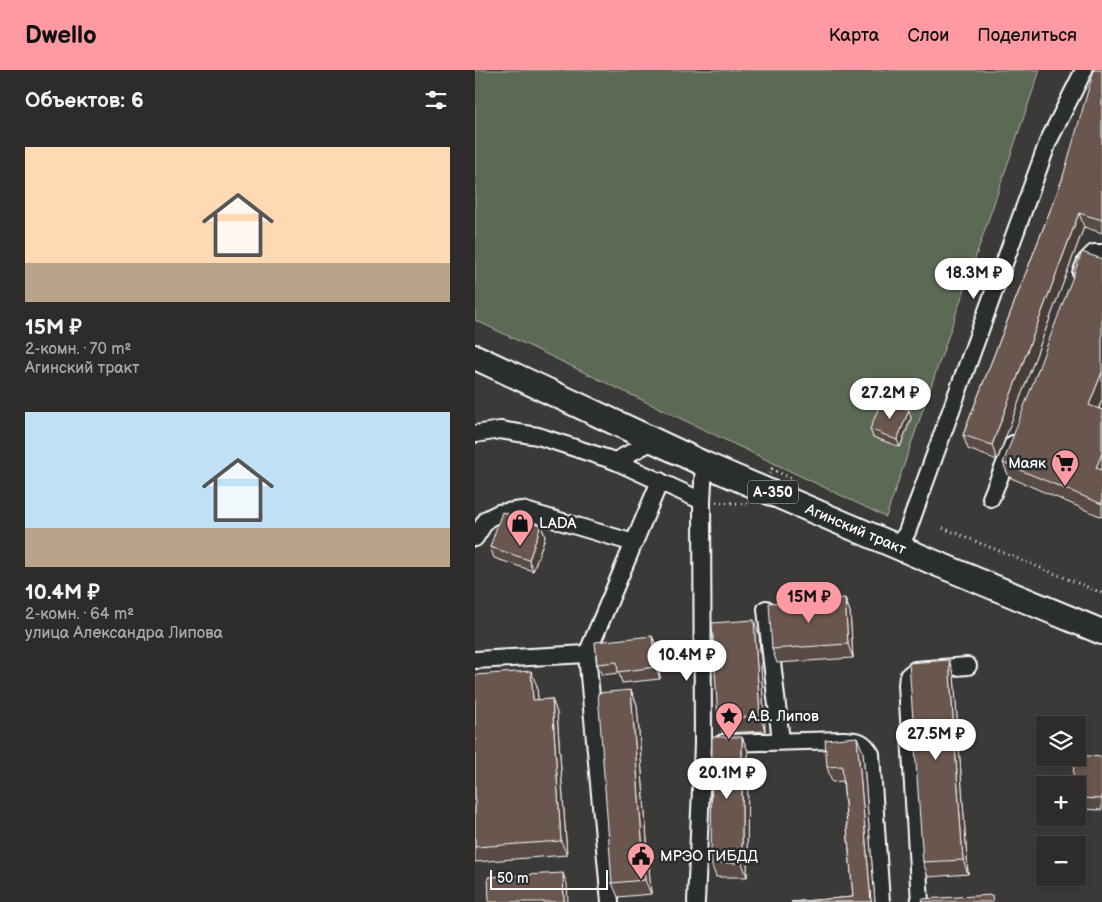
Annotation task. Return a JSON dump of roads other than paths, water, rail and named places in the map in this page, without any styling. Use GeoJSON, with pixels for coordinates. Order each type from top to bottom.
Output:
{"type":"FeatureCollection","features":[{"type":"Feature","properties":{"kind":"highway","name":"Агинский тракт"},"geometry":{"type":"LineString","coordinates":[[475,358],[704,464],[1102,632]]}},
{"type":"Feature","properties":{"kind":"street"},"geometry":{"type":"LineString","coordinates":[[899,547],[907,532],[1049,142],[1084,70]]}},
{"type":"Feature","properties":{"kind":"street"},"geometry":{"type":"LineString","coordinates":[[1075,289],[1086,262],[1094,253],[1102,253]]}},
{"type":"Feature","properties":{"kind":"street"},"geometry":{"type":"LineString","coordinates":[[475,434],[500,430],[538,436],[615,461],[702,500]]}},
{"type":"Feature","properties":{"kind":"street"},"geometry":{"type":"LineString","coordinates":[[991,498],[1017,434]]}},
{"type":"Feature","properties":{"kind":"street"},"geometry":{"type":"LineString","coordinates":[[615,461],[653,441]]}},
{"type":"Feature","properties":{"kind":"street"},"geometry":{"type":"LineString","coordinates":[[696,902],[703,744],[702,500],[704,464]]}},
{"type":"Feature","properties":{"kind":"street"},"geometry":{"type":"LineString","coordinates":[[610,902],[587,654],[660,481]]}},
{"type":"Feature","properties":{"kind":"street"},"geometry":{"type":"LineString","coordinates":[[475,538],[487,519],[499,513],[522,510],[633,543]]}},
{"type":"Feature","properties":{"kind":"street"},"geometry":{"type":"LineString","coordinates":[[766,609],[781,741]]}},
{"type":"Feature","properties":{"kind":"street"},"geometry":{"type":"LineString","coordinates":[[475,660],[587,654]]}},
{"type":"Feature","properties":{"kind":"street"},"geometry":{"type":"LineString","coordinates":[[920,902],[907,685],[909,676],[915,670],[968,666]]}},
{"type":"Feature","properties":{"kind":"street"},"geometry":{"type":"LineString","coordinates":[[703,744],[852,740],[860,741],[866,746],[871,754],[881,902]]}},
{"type":"Feature","properties":{"kind":"place","name":"Маяк"},"geometry":{"type":"Point","coordinates":[1065,487]}},
{"type":"Feature","properties":{"kind":"place","name":"LADA"},"geometry":{"type":"Point","coordinates":[520,547]}},
{"type":"Feature","properties":{"kind":"place","name":"А.В. Липов"},"geometry":{"type":"Point","coordinates":[729,740]}},
{"type":"Feature","properties":{"kind":"place","name":"МРЭО ГИБДД"},"geometry":{"type":"Point","coordinates":[641,880]}}]}
